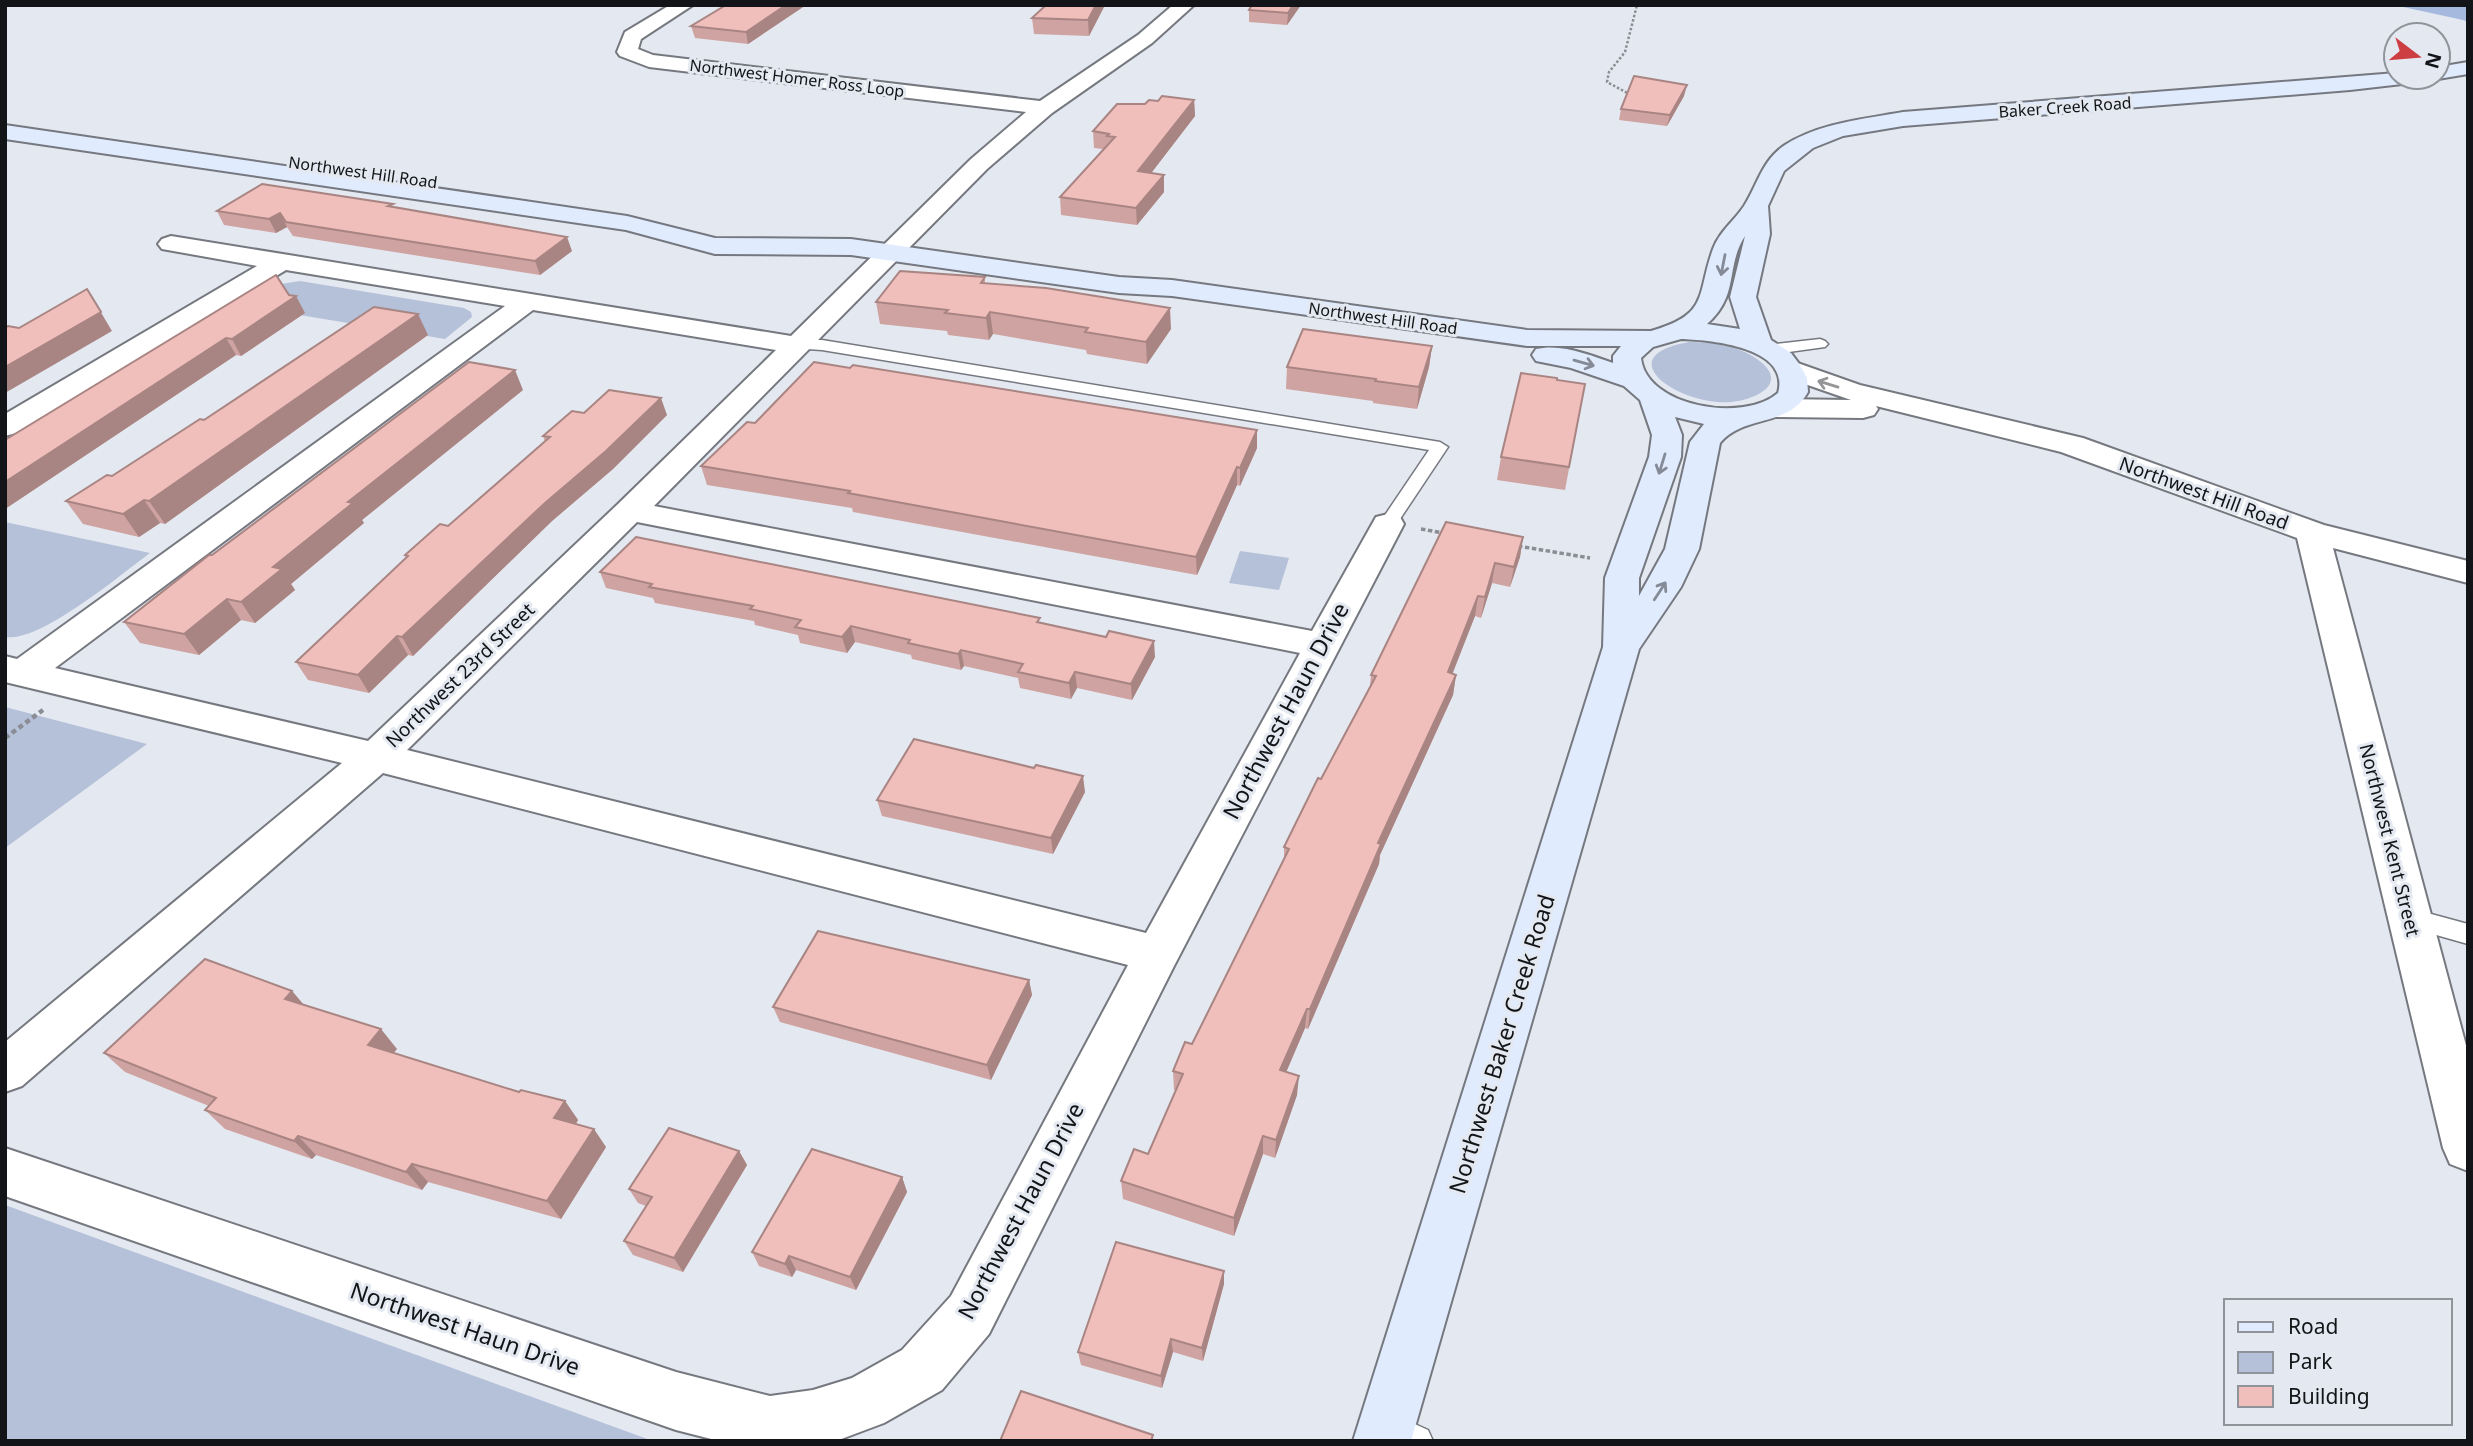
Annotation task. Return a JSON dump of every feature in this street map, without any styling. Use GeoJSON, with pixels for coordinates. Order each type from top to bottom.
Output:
{"type":"FeatureCollection","features":[{"type":"Feature","properties":{"kind":"main road","name":"Baker Creek Road"},"geometry":{"type":"LineString","coordinates":[[1679,331],[1711,307],[1718,292],[1726,249],[1733,231],[1756,207],[1779,162],[1797,148],[1858,126],[2382,80]]}},
{"type":"Feature","properties":{"kind":"main road","name":"Northwest Hill Road"},"geometry":{"type":"LineString","coordinates":[[5,121],[637,211],[715,246]]}},
{"type":"Feature","properties":{"kind":"main road","name":"Northwest Hill Road"},"geometry":{"type":"LineString","coordinates":[[5,132],[627,223],[715,246],[851,247],[1119,285],[1172,288],[1527,338],[1647,338],[1679,331]]}},
{"type":"Feature","properties":{"kind":"main road","name":"Baker Creek Road"},"geometry":{"type":"LineString","coordinates":[[1756,207],[1758,234],[1743,297],[1772,355]]}},
{"type":"Feature","properties":{"kind":"main road","name":"Northwest Hill Road"},"geometry":{"type":"LineString","coordinates":[[1119,285],[1168,300],[1345,326],[1466,348],[1577,360],[1691,413],[1734,418]]}},
{"type":"Feature","properties":{"kind":"main road"},"geometry":{"type":"LineString","coordinates":[[1679,331],[1720,333],[1772,355],[1794,380],[1794,390],[1788,400],[1777,408],[1758,415],[1734,418]]}},
{"type":"Feature","properties":{"kind":"main road"},"geometry":{"type":"LineString","coordinates":[[1642,389],[1626,367],[1627,356],[1634,346],[1647,338]]}},
{"type":"Feature","properties":{"kind":"main road","name":"Northwest Baker Creek Road"},"geometry":{"type":"LineString","coordinates":[[1395,1436],[1621,646],[1622,578],[1665,457],[1667,435],[1642,389]]}},
{"type":"Feature","properties":{"kind":"main road","name":"Northwest Baker Creek Road"},"geometry":{"type":"LineString","coordinates":[[1621,646],[1664,587],[1682,549],[1705,442],[1715,430],[1734,418]]}},
{"type":"Feature","properties":{"kind":"street","name":"Northwest Homer Ross Loop"},"geometry":{"type":"LineString","coordinates":[[684,5],[632,36],[627,51],[649,61],[1044,108]]}},
{"type":"Feature","properties":{"kind":"street","name":"Northwest 23rd Street"},"geometry":{"type":"LineString","coordinates":[[5,1071],[376,757],[631,511],[979,164],[1044,108],[1145,39],[1185,5]]}},
{"type":"Feature","properties":{"kind":"street"},"geometry":{"type":"LineString","coordinates":[[171,244],[797,345]]}},
{"type":"Feature","properties":{"kind":"street"},"geometry":{"type":"LineString","coordinates":[[5,427],[281,262]]}},
{"type":"Feature","properties":{"kind":"street"},"geometry":{"type":"LineString","coordinates":[[14,671],[526,303]]}},
{"type":"Feature","properties":{"kind":"street","name":"Northwest Hill Road"},"geometry":{"type":"LineString","coordinates":[[1772,355],[1850,391],[1941,415],[2014,429],[2072,444],[2312,532],[2468,572]]}},
{"type":"Feature","properties":{"kind":"street","name":"Northwest Hill Road"},"geometry":{"type":"LineString","coordinates":[[1777,408],[1811,407],[1941,415]]}},
{"type":"Feature","properties":{"kind":"street"},"geometry":{"type":"LineString","coordinates":[[631,511],[1320,645]]}},
{"type":"Feature","properties":{"kind":"street","name":"Northwest Haun Drive"},"geometry":{"type":"LineString","coordinates":[[5,1171],[676,1401],[770,1426],[813,1419],[864,1403],[922,1370],[970,1315],[1320,645],[1399,526]]}},
{"type":"Feature","properties":{"kind":"street","name":"Northwest Kent Street"},"geometry":{"type":"LineString","coordinates":[[2312,532],[2468,1148]]}},
{"type":"Feature","properties":{"kind":"street"},"geometry":{"type":"LineString","coordinates":[[14,671],[376,757],[1157,954]]}},
{"type":"Feature","properties":{"kind":"lane"},"geometry":{"type":"LineString","coordinates":[[1772,355],[1820,344]]}},
{"type":"Feature","properties":{"kind":"lane"},"geometry":{"type":"LineString","coordinates":[[797,345],[822,345],[1440,447],[1399,526]]}},
{"type":"Feature","properties":{"kind":"lane"},"geometry":{"type":"LineString","coordinates":[[2409,918],[2468,934]]}},
{"type":"Feature","properties":{"kind":"path"},"geometry":{"type":"LineString","coordinates":[[1634,96],[1607,82],[1609,72],[1625,52],[1637,5]]}},
{"type":"Feature","properties":{"kind":"path"},"geometry":{"type":"LineString","coordinates":[[1399,526],[1448,534]]}},
{"type":"Feature","properties":{"kind":"path"},"geometry":{"type":"LineString","coordinates":[[1513,545],[1590,558]]}},
{"type":"Feature","properties":{"kind":"green space"},"geometry":{"type":"Polygon","coordinates":[[[300,281],[464,308],[471,312],[472,317],[445,339],[239,305],[275,285],[300,281]]]}},
{"type":"Feature","properties":{"kind":"green space"},"geometry":{"type":"Polygon","coordinates":[[[1689,342],[1724,345],[1749,354],[1767,368],[1771,376],[1770,383],[1759,394],[1731,402],[1692,397],[1674,389],[1660,380],[1652,369],[1653,358],[1665,349],[1689,342]]]}},
{"type":"Feature","properties":{"kind":"green space"},"geometry":{"type":"Polygon","coordinates":[[[5,522],[150,553],[58,619],[38,630],[20,636],[5,637],[5,522]]]}},
{"type":"Feature","properties":{"kind":"green space"},"geometry":{"type":"Polygon","coordinates":[[[1240,551],[1289,558],[1279,590],[1229,583],[1240,551]]]}},
{"type":"Feature","properties":{"kind":"green space"},"geometry":{"type":"Polygon","coordinates":[[[5,707],[147,744],[5,848],[5,707]]]}},
{"type":"Feature","properties":{"kind":"green space"},"geometry":{"type":"Polygon","coordinates":[[[5,1205],[653,1441],[5,1441],[5,1205]]]}},
{"type":"Feature","properties":{"kind":"shaded area"},"geometry":{"type":"Polygon","coordinates":[[[2394,5],[2468,5],[2468,22],[2463,20],[2394,5]]]}},
{"type":"Feature","properties":{"kind":"building"},"geometry":{"type":"Polygon","coordinates":[[[726,5],[786,5],[746,32],[691,26],[726,5]]]}},
{"type":"Feature","properties":{"kind":"building"},"geometry":{"type":"Polygon","coordinates":[[[1046,5],[1096,5],[1088,20],[1032,18],[1046,5]]]}},
{"type":"Feature","properties":{"kind":"building"},"geometry":{"type":"Polygon","coordinates":[[[1252,5],[1293,5],[1288,13],[1249,10],[1252,5]]]}},
{"type":"Feature","properties":{"kind":"building"},"geometry":{"type":"Polygon","coordinates":[[[1634,76],[1687,85],[1670,115],[1621,109],[1634,76]]]}},
{"type":"Feature","properties":{"kind":"building"},"geometry":{"type":"Polygon","coordinates":[[[1162,96],[1194,100],[1138,171],[1164,175],[1136,208],[1060,197],[1115,137],[1093,131],[1117,104],[1145,104],[1149,100],[1158,101],[1162,96]]]}},
{"type":"Feature","properties":{"kind":"building"},"geometry":{"type":"Polygon","coordinates":[[[262,184],[393,204],[388,206],[567,237],[535,261],[286,222],[280,213],[269,219],[217,211],[262,184]]]}},
{"type":"Feature","properties":{"kind":"building"},"geometry":{"type":"Polygon","coordinates":[[[900,271],[985,277],[981,283],[1046,288],[1170,308],[1146,342],[1085,332],[1088,328],[990,312],[986,318],[945,313],[948,310],[876,302],[900,271]]]}},
{"type":"Feature","properties":{"kind":"building"},"geometry":{"type":"Polygon","coordinates":[[[276,275],[289,295],[296,296],[232,339],[226,338],[5,482],[5,440],[276,275]]]}},
{"type":"Feature","properties":{"kind":"building"},"geometry":{"type":"Polygon","coordinates":[[[87,289],[101,312],[5,367],[5,328],[19,328],[87,289]]]}},
{"type":"Feature","properties":{"kind":"building"},"geometry":{"type":"Polygon","coordinates":[[[374,307],[418,314],[149,501],[144,500],[123,514],[66,501],[107,475],[112,476],[200,419],[204,420],[374,307]]]}},
{"type":"Feature","properties":{"kind":"building"},"geometry":{"type":"Polygon","coordinates":[[[1303,329],[1432,346],[1419,387],[1287,367],[1303,329]]]}},
{"type":"Feature","properties":{"kind":"building"},"geometry":{"type":"Polygon","coordinates":[[[469,362],[515,370],[348,502],[353,503],[273,567],[282,569],[241,602],[227,599],[184,634],[124,622],[209,555],[469,362]]]}},
{"type":"Feature","properties":{"kind":"building"},"geometry":{"type":"Polygon","coordinates":[[[814,362],[850,368],[853,365],[1257,430],[1196,557],[848,493],[850,491],[701,466],[747,422],[755,423],[814,362]]]}},
{"type":"Feature","properties":{"kind":"building"},"geometry":{"type":"Polygon","coordinates":[[[1521,373],[1585,384],[1569,467],[1501,457],[1521,373]]]}},
{"type":"Feature","properties":{"kind":"building"},"geometry":{"type":"Polygon","coordinates":[[[609,390],[661,398],[402,637],[397,636],[358,675],[296,662],[440,524],[448,526],[550,437],[543,436],[572,411],[584,413],[609,390]]]}},
{"type":"Feature","properties":{"kind":"building"},"geometry":{"type":"Polygon","coordinates":[[[1446,522],[1523,537],[1514,567],[1495,563],[1485,597],[1478,596],[1448,672],[1456,675],[1378,843],[1381,844],[1310,1009],[1307,1009],[1280,1070],[1299,1076],[1276,1140],[1263,1136],[1234,1218],[1121,1181],[1134,1149],[1148,1154],[1183,1074],[1173,1071],[1185,1042],[1192,1044],[1289,849],[1284,847],[1318,778],[1321,779],[1376,676],[1371,675],[1446,522]]]}},
{"type":"Feature","properties":{"kind":"building"},"geometry":{"type":"Polygon","coordinates":[[[636,537],[1040,618],[1037,622],[1106,637],[1109,631],[1154,641],[1131,684],[1075,672],[1069,683],[1018,672],[1023,664],[961,650],[958,654],[908,643],[910,640],[851,626],[842,637],[795,627],[801,620],[750,609],[753,606],[649,587],[652,584],[600,572],[636,537]]]}},
{"type":"Feature","properties":{"kind":"building"},"geometry":{"type":"Polygon","coordinates":[[[914,739],[1034,768],[1036,765],[1083,776],[1051,838],[877,800],[914,739]]]}},
{"type":"Feature","properties":{"kind":"building"},"geometry":{"type":"Polygon","coordinates":[[[818,931],[1029,980],[987,1065],[773,1007],[818,931]]]}},
{"type":"Feature","properties":{"kind":"building"},"geometry":{"type":"Polygon","coordinates":[[[205,959],[292,991],[285,999],[381,1029],[368,1045],[519,1092],[521,1090],[565,1101],[554,1118],[594,1129],[547,1201],[412,1164],[406,1172],[298,1136],[294,1141],[205,1110],[216,1098],[104,1053],[205,959]]]}},
{"type":"Feature","properties":{"kind":"building"},"geometry":{"type":"Polygon","coordinates":[[[669,1128],[739,1151],[674,1258],[624,1241],[652,1197],[629,1189],[669,1128]]]}},
{"type":"Feature","properties":{"kind":"building"},"geometry":{"type":"Polygon","coordinates":[[[812,1149],[902,1177],[850,1277],[789,1256],[785,1264],[752,1252],[812,1149]]]}},
{"type":"Feature","properties":{"kind":"building"},"geometry":{"type":"Polygon","coordinates":[[[1116,1242],[1224,1271],[1202,1348],[1171,1339],[1161,1376],[1078,1352],[1116,1242]]]}},
{"type":"Feature","properties":{"kind":"building"},"geometry":{"type":"Polygon","coordinates":[[[1021,1391],[1153,1435],[1151,1441],[1000,1441],[1021,1391]]]}}]}
